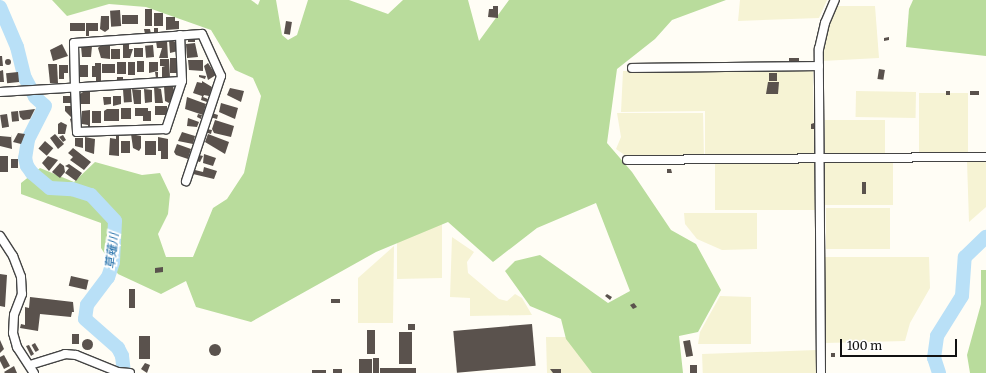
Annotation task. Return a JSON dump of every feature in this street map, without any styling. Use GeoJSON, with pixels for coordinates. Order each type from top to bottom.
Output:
{"type":"FeatureCollection","features":[{"type":"Feature","properties":{"kind":"street"},"geometry":{"type":"LineString","coordinates":[[821,373],[820,66],[822,38],[835,0]]}},
{"type":"Feature","properties":{"kind":"street"},"geometry":{"type":"LineString","coordinates":[[180,35],[182,81],[166,129],[77,132],[75,88],[74,43],[180,35],[202,34],[221,76],[186,181]]}},
{"type":"Feature","properties":{"kind":"street"},"geometry":{"type":"LineString","coordinates":[[632,68],[820,66]]}},
{"type":"Feature","properties":{"kind":"street"},"geometry":{"type":"LineString","coordinates":[[0,92],[182,81]]}},
{"type":"Feature","properties":{"kind":"street"},"geometry":{"type":"LineString","coordinates":[[627,160],[986,158]]}},
{"type":"Feature","properties":{"kind":"street"},"geometry":{"type":"LineString","coordinates":[[0,236],[13,256],[21,277],[22,294],[14,315],[13,333],[17,347],[34,373]]}},
{"type":"Feature","properties":{"kind":"street"},"geometry":{"type":"LineString","coordinates":[[30,365],[65,354],[76,355],[118,372],[129,373]]}},
{"type":"Feature","properties":{"kind":"shaded area"},"geometry":{"type":"Polygon","coordinates":[[[740,0],[827,0],[819,18],[738,21],[740,0]]]}},
{"type":"Feature","properties":{"kind":"shaded area"},"geometry":{"type":"Polygon","coordinates":[[[837,6],[875,6],[879,58],[822,61],[827,31],[837,6]]]}},
{"type":"Feature","properties":{"kind":"shaded area"},"geometry":{"type":"Polygon","coordinates":[[[623,71],[813,71],[814,155],[705,157],[705,111],[621,112],[623,71]]]}},
{"type":"Feature","properties":{"kind":"shaded area"},"geometry":{"type":"Polygon","coordinates":[[[856,91],[916,92],[916,118],[856,117],[856,91]]]}},
{"type":"Feature","properties":{"kind":"shaded area"},"geometry":{"type":"Polygon","coordinates":[[[919,93],[968,93],[968,155],[919,155],[919,93]]]}},
{"type":"Feature","properties":{"kind":"shaded area"},"geometry":{"type":"Polygon","coordinates":[[[617,113],[703,113],[704,157],[629,158],[616,149],[621,137],[617,113]]]}},
{"type":"Feature","properties":{"kind":"shaded area"},"geometry":{"type":"Polygon","coordinates":[[[825,120],[885,120],[885,154],[825,154],[825,120]]]}},
{"type":"Feature","properties":{"kind":"shaded area"},"geometry":{"type":"Polygon","coordinates":[[[967,161],[986,162],[986,207],[969,222],[967,161]]]}},
{"type":"Feature","properties":{"kind":"shaded area"},"geometry":{"type":"Polygon","coordinates":[[[715,163],[815,163],[815,210],[715,210],[715,163]]]}},
{"type":"Feature","properties":{"kind":"shaded area"},"geometry":{"type":"Polygon","coordinates":[[[825,163],[893,163],[893,205],[825,205],[825,163]]]}},
{"type":"Feature","properties":{"kind":"shaded area"},"geometry":{"type":"Polygon","coordinates":[[[826,208],[890,208],[890,249],[826,249],[826,208]]]}},
{"type":"Feature","properties":{"kind":"shaded area"},"geometry":{"type":"Polygon","coordinates":[[[684,213],[757,213],[757,249],[722,250],[697,239],[685,224],[684,213]]]}},
{"type":"Feature","properties":{"kind":"shaded area"},"geometry":{"type":"Polygon","coordinates":[[[442,220],[442,278],[397,279],[397,241],[442,220]]]}},
{"type":"Feature","properties":{"kind":"shaded area"},"geometry":{"type":"Polygon","coordinates":[[[452,237],[474,252],[467,262],[468,273],[499,299],[507,301],[515,294],[522,298],[532,315],[470,316],[470,298],[450,297],[452,237]]]}},
{"type":"Feature","properties":{"kind":"shaded area"},"geometry":{"type":"Polygon","coordinates":[[[394,246],[393,323],[358,323],[358,278],[394,246]]]}},
{"type":"Feature","properties":{"kind":"shaded area"},"geometry":{"type":"Polygon","coordinates":[[[825,257],[929,257],[930,288],[910,323],[905,341],[825,343],[825,257]]]}},
{"type":"Feature","properties":{"kind":"shaded area"},"geometry":{"type":"Polygon","coordinates":[[[720,296],[751,297],[751,344],[698,344],[700,332],[720,296]]]}},
{"type":"Feature","properties":{"kind":"shaded area"},"geometry":{"type":"Polygon","coordinates":[[[546,337],[571,337],[602,373],[547,373],[546,337]]]}},
{"type":"Feature","properties":{"kind":"shaded area"},"geometry":{"type":"Polygon","coordinates":[[[817,350],[818,373],[703,373],[702,354],[817,350]]]}},
{"type":"Feature","properties":{"kind":"green space"},"geometry":{"type":"Polygon","coordinates":[[[52,0],[251,0],[258,5],[260,0],[276,0],[282,35],[288,40],[297,35],[308,0],[349,0],[388,14],[403,0],[468,0],[479,41],[509,0],[726,0],[672,20],[655,39],[617,69],[607,143],[632,172],[671,230],[696,244],[721,290],[698,332],[679,336],[683,373],[592,373],[566,339],[561,319],[530,306],[505,271],[515,261],[540,255],[608,303],[630,291],[596,203],[537,228],[493,262],[448,222],[376,252],[251,322],[196,307],[186,281],[161,294],[118,274],[101,248],[101,223],[21,194],[21,183],[40,168],[74,182],[95,162],[142,175],[160,173],[170,194],[168,214],[158,234],[166,257],[193,257],[213,208],[227,199],[244,173],[261,96],[253,78],[235,70],[211,30],[146,7],[109,4],[67,16],[52,0]]]}},
{"type":"Feature","properties":{"kind":"green space"},"geometry":{"type":"Polygon","coordinates":[[[913,0],[986,0],[986,56],[906,47],[909,9],[913,0]]]}},
{"type":"Feature","properties":{"kind":"green space"},"geometry":{"type":"Polygon","coordinates":[[[981,270],[986,270],[986,373],[970,373],[967,355],[981,304],[981,270]]]}},
{"type":"Feature","properties":{"kind":"building"},"geometry":{"type":"Polygon","coordinates":[[[493,6],[498,6],[498,18],[488,17],[489,9],[493,9],[493,6]]]}},
{"type":"Feature","properties":{"kind":"building"},"geometry":{"type":"Polygon","coordinates":[[[145,9],[152,9],[152,26],[145,26],[145,9]]]}},
{"type":"Feature","properties":{"kind":"building"},"geometry":{"type":"Polygon","coordinates":[[[120,10],[121,26],[111,27],[110,11],[120,10]]]}},
{"type":"Feature","properties":{"kind":"building"},"geometry":{"type":"Polygon","coordinates":[[[154,13],[163,13],[163,26],[154,26],[154,13]]]}},
{"type":"Feature","properties":{"kind":"building"},"geometry":{"type":"Polygon","coordinates":[[[122,15],[138,15],[138,24],[122,24],[122,15]]]}},
{"type":"Feature","properties":{"kind":"building"},"geometry":{"type":"Polygon","coordinates":[[[101,16],[109,16],[109,29],[105,32],[100,29],[101,16]]]}},
{"type":"Feature","properties":{"kind":"building"},"geometry":{"type":"Polygon","coordinates":[[[166,17],[175,17],[175,21],[179,21],[179,29],[166,30],[166,17]]]}},
{"type":"Feature","properties":{"kind":"building"},"geometry":{"type":"Polygon","coordinates":[[[286,21],[292,22],[290,35],[284,34],[286,21]]]}},
{"type":"Feature","properties":{"kind":"building"},"geometry":{"type":"Polygon","coordinates":[[[70,23],[85,23],[85,31],[70,31],[70,23]]]}},
{"type":"Feature","properties":{"kind":"building"},"geometry":{"type":"Polygon","coordinates":[[[86,23],[98,23],[98,31],[89,31],[89,36],[86,36],[86,23]]]}},
{"type":"Feature","properties":{"kind":"building"},"geometry":{"type":"Polygon","coordinates":[[[154,28],[158,28],[158,34],[154,34],[154,28]]]}},
{"type":"Feature","properties":{"kind":"building"},"geometry":{"type":"Polygon","coordinates":[[[144,29],[150,29],[151,34],[145,34],[144,29]]]}},
{"type":"Feature","properties":{"kind":"building"},"geometry":{"type":"Polygon","coordinates":[[[188,37],[195,37],[195,42],[188,42],[188,37]]]}},
{"type":"Feature","properties":{"kind":"building"},"geometry":{"type":"Polygon","coordinates":[[[889,37],[889,40],[884,41],[884,38],[889,37]]]}},
{"type":"Feature","properties":{"kind":"building"},"geometry":{"type":"Polygon","coordinates":[[[167,40],[168,58],[159,58],[162,48],[157,48],[156,41],[167,40]]]}},
{"type":"Feature","properties":{"kind":"building"},"geometry":{"type":"Polygon","coordinates":[[[169,40],[177,42],[178,51],[170,53],[169,40]]]}},
{"type":"Feature","properties":{"kind":"building"},"geometry":{"type":"Polygon","coordinates":[[[195,43],[198,57],[187,58],[186,44],[195,43]]]}},
{"type":"Feature","properties":{"kind":"building"},"geometry":{"type":"Polygon","coordinates":[[[62,44],[68,56],[53,61],[50,50],[62,44]]]}},
{"type":"Feature","properties":{"kind":"building"},"geometry":{"type":"Polygon","coordinates":[[[110,44],[110,59],[101,58],[98,48],[101,45],[110,44]]]}},
{"type":"Feature","properties":{"kind":"building"},"geometry":{"type":"Polygon","coordinates":[[[123,44],[129,44],[129,49],[133,49],[130,58],[123,58],[123,44]]]}},
{"type":"Feature","properties":{"kind":"building"},"geometry":{"type":"Polygon","coordinates":[[[153,45],[154,57],[146,58],[145,46],[153,45]]]}},
{"type":"Feature","properties":{"kind":"building"},"geometry":{"type":"Polygon","coordinates":[[[81,46],[92,46],[91,57],[82,57],[81,46]]]}},
{"type":"Feature","properties":{"kind":"building"},"geometry":{"type":"Polygon","coordinates":[[[134,48],[143,48],[143,57],[134,57],[134,48]]]}},
{"type":"Feature","properties":{"kind":"building"},"geometry":{"type":"Polygon","coordinates":[[[111,49],[120,49],[120,59],[111,59],[111,49]]]}},
{"type":"Feature","properties":{"kind":"building"},"geometry":{"type":"Polygon","coordinates":[[[0,56],[2,56],[3,66],[0,66],[0,56]]]}},
{"type":"Feature","properties":{"kind":"building"},"geometry":{"type":"Polygon","coordinates":[[[170,58],[178,58],[178,73],[170,73],[170,58]]]}},
{"type":"Feature","properties":{"kind":"building"},"geometry":{"type":"Polygon","coordinates":[[[789,58],[799,58],[799,62],[789,62],[789,58]]]}},
{"type":"Feature","properties":{"kind":"building"},"geometry":{"type":"Polygon","coordinates":[[[8,59],[11,62],[8,65],[5,62],[8,59]]]}},
{"type":"Feature","properties":{"kind":"building"},"geometry":{"type":"Polygon","coordinates":[[[160,59],[169,59],[170,78],[162,78],[162,67],[165,66],[160,66],[160,59]]]}},
{"type":"Feature","properties":{"kind":"building"},"geometry":{"type":"Polygon","coordinates":[[[188,60],[203,60],[203,71],[189,70],[188,60]]]}},
{"type":"Feature","properties":{"kind":"building"},"geometry":{"type":"Polygon","coordinates":[[[137,61],[144,61],[144,72],[137,72],[137,61]]]}},
{"type":"Feature","properties":{"kind":"building"},"geometry":{"type":"Polygon","coordinates":[[[117,62],[126,62],[126,74],[117,74],[117,62]]]}},
{"type":"Feature","properties":{"kind":"building"},"geometry":{"type":"Polygon","coordinates":[[[128,62],[135,62],[135,75],[128,75],[128,62]]]}},
{"type":"Feature","properties":{"kind":"building"},"geometry":{"type":"Polygon","coordinates":[[[149,62],[158,62],[158,71],[149,73],[149,62]]]}},
{"type":"Feature","properties":{"kind":"building"},"geometry":{"type":"Polygon","coordinates":[[[95,63],[101,63],[101,82],[96,82],[96,77],[92,77],[92,66],[95,66],[95,63]]]}},
{"type":"Feature","properties":{"kind":"building"},"geometry":{"type":"Polygon","coordinates":[[[208,63],[216,75],[208,80],[204,66],[208,63]]]}},
{"type":"Feature","properties":{"kind":"building"},"geometry":{"type":"Polygon","coordinates":[[[48,64],[57,64],[58,83],[50,83],[48,64]]]}},
{"type":"Feature","properties":{"kind":"building"},"geometry":{"type":"Polygon","coordinates":[[[102,64],[115,64],[115,73],[102,73],[102,64]]]}},
{"type":"Feature","properties":{"kind":"building"},"geometry":{"type":"Polygon","coordinates":[[[59,65],[68,65],[68,73],[64,73],[64,79],[59,79],[59,65]]]}},
{"type":"Feature","properties":{"kind":"building"},"geometry":{"type":"Polygon","coordinates":[[[80,65],[88,65],[88,77],[80,77],[80,65]]]}},
{"type":"Feature","properties":{"kind":"building"},"geometry":{"type":"Polygon","coordinates":[[[879,69],[885,70],[883,80],[877,79],[879,69]]]}},
{"type":"Feature","properties":{"kind":"building"},"geometry":{"type":"Polygon","coordinates":[[[3,70],[4,82],[0,82],[0,71],[3,70]]]}},
{"type":"Feature","properties":{"kind":"building"},"geometry":{"type":"Polygon","coordinates":[[[18,72],[19,82],[7,83],[6,73],[18,72]]]}},
{"type":"Feature","properties":{"kind":"building"},"geometry":{"type":"Polygon","coordinates":[[[155,72],[158,72],[158,78],[156,78],[155,72]]]}},
{"type":"Feature","properties":{"kind":"building"},"geometry":{"type":"Polygon","coordinates":[[[769,73],[777,73],[777,81],[769,81],[769,73]]]}},
{"type":"Feature","properties":{"kind":"building"},"geometry":{"type":"Polygon","coordinates":[[[199,75],[206,76],[205,79],[199,77],[199,75]]]}},
{"type":"Feature","properties":{"kind":"building"},"geometry":{"type":"Polygon","coordinates":[[[117,77],[123,77],[123,80],[117,81],[117,77]]]}},
{"type":"Feature","properties":{"kind":"building"},"geometry":{"type":"Polygon","coordinates":[[[202,81],[212,87],[209,96],[204,95],[203,97],[208,99],[207,102],[201,100],[202,96],[193,93],[197,82],[202,83],[202,81]]]}},
{"type":"Feature","properties":{"kind":"building"},"geometry":{"type":"Polygon","coordinates":[[[768,82],[779,82],[778,94],[766,94],[768,82]]]}},
{"type":"Feature","properties":{"kind":"building"},"geometry":{"type":"Polygon","coordinates":[[[164,86],[173,86],[175,95],[169,103],[165,101],[164,86]]]}},
{"type":"Feature","properties":{"kind":"building"},"geometry":{"type":"Polygon","coordinates":[[[154,87],[161,89],[163,103],[155,103],[154,87]]]}},
{"type":"Feature","properties":{"kind":"building"},"geometry":{"type":"Polygon","coordinates":[[[230,88],[244,91],[241,102],[227,95],[230,88]]]}},
{"type":"Feature","properties":{"kind":"building"},"geometry":{"type":"Polygon","coordinates":[[[131,89],[132,102],[124,103],[123,90],[131,89]]]}},
{"type":"Feature","properties":{"kind":"building"},"geometry":{"type":"Polygon","coordinates":[[[132,89],[141,90],[141,104],[134,104],[132,89]]]}},
{"type":"Feature","properties":{"kind":"building"},"geometry":{"type":"Polygon","coordinates":[[[144,89],[152,90],[152,102],[145,103],[144,89]]]}},
{"type":"Feature","properties":{"kind":"building"},"geometry":{"type":"Polygon","coordinates":[[[946,91],[950,91],[950,95],[946,95],[946,91]]]}},
{"type":"Feature","properties":{"kind":"building"},"geometry":{"type":"Polygon","coordinates":[[[970,91],[979,91],[979,95],[970,95],[970,91]]]}},
{"type":"Feature","properties":{"kind":"building"},"geometry":{"type":"Polygon","coordinates":[[[83,92],[90,92],[90,104],[80,104],[80,94],[83,92]]]}},
{"type":"Feature","properties":{"kind":"building"},"geometry":{"type":"Polygon","coordinates":[[[63,96],[72,96],[72,103],[63,103],[63,96]]]}},
{"type":"Feature","properties":{"kind":"building"},"geometry":{"type":"Polygon","coordinates":[[[113,96],[121,96],[121,104],[113,106],[113,96]]]}},
{"type":"Feature","properties":{"kind":"building"},"geometry":{"type":"Polygon","coordinates":[[[103,97],[111,97],[111,104],[104,105],[103,97]]]}},
{"type":"Feature","properties":{"kind":"building"},"geometry":{"type":"Polygon","coordinates":[[[187,97],[206,104],[203,115],[185,109],[187,97]]]}},
{"type":"Feature","properties":{"kind":"building"},"geometry":{"type":"Polygon","coordinates":[[[221,103],[238,108],[235,119],[219,112],[221,103]]]}},
{"type":"Feature","properties":{"kind":"building"},"geometry":{"type":"Polygon","coordinates":[[[65,106],[73,106],[72,118],[65,111],[65,106]]]}},
{"type":"Feature","properties":{"kind":"building"},"geometry":{"type":"Polygon","coordinates":[[[155,106],[167,106],[167,115],[155,115],[155,106]]]}},
{"type":"Feature","properties":{"kind":"building"},"geometry":{"type":"Polygon","coordinates":[[[121,108],[131,108],[131,119],[121,119],[121,108]]]}},
{"type":"Feature","properties":{"kind":"building"},"geometry":{"type":"Polygon","coordinates":[[[135,108],[148,108],[148,111],[151,111],[151,121],[143,121],[143,116],[135,116],[135,108]]]}},
{"type":"Feature","properties":{"kind":"building"},"geometry":{"type":"Polygon","coordinates":[[[35,109],[30,119],[23,120],[20,117],[19,111],[35,109]]]}},
{"type":"Feature","properties":{"kind":"building"},"geometry":{"type":"Polygon","coordinates":[[[107,109],[119,109],[119,121],[104,121],[104,111],[107,109]]]}},
{"type":"Feature","properties":{"kind":"building"},"geometry":{"type":"Polygon","coordinates":[[[90,110],[90,129],[88,129],[88,125],[82,124],[82,111],[90,110]]]}},
{"type":"Feature","properties":{"kind":"building"},"geometry":{"type":"Polygon","coordinates":[[[18,111],[19,121],[12,122],[11,112],[18,111]]]}},
{"type":"Feature","properties":{"kind":"building"},"geometry":{"type":"Polygon","coordinates":[[[92,111],[101,111],[101,123],[92,123],[92,111]]]}},
{"type":"Feature","properties":{"kind":"building"},"geometry":{"type":"Polygon","coordinates":[[[212,113],[218,115],[217,119],[210,117],[212,113]]]}},
{"type":"Feature","properties":{"kind":"building"},"geometry":{"type":"Polygon","coordinates":[[[7,114],[9,127],[2,128],[0,115],[7,114]]]}},
{"type":"Feature","properties":{"kind":"building"},"geometry":{"type":"Polygon","coordinates":[[[198,114],[202,115],[201,119],[197,117],[198,114]]]}},
{"type":"Feature","properties":{"kind":"building"},"geometry":{"type":"Polygon","coordinates":[[[188,118],[199,122],[197,127],[187,126],[188,118]]]}},
{"type":"Feature","properties":{"kind":"building"},"geometry":{"type":"Polygon","coordinates":[[[215,120],[234,126],[231,137],[214,133],[212,129],[215,120]]]}},
{"type":"Feature","properties":{"kind":"building"},"geometry":{"type":"Polygon","coordinates":[[[61,122],[67,125],[65,134],[58,134],[58,124],[61,122]]]}},
{"type":"Feature","properties":{"kind":"building"},"geometry":{"type":"Polygon","coordinates":[[[814,123],[814,129],[811,129],[811,124],[814,123]]]}},
{"type":"Feature","properties":{"kind":"building"},"geometry":{"type":"Polygon","coordinates":[[[206,129],[212,130],[211,134],[205,132],[206,129]]]}},
{"type":"Feature","properties":{"kind":"building"},"geometry":{"type":"Polygon","coordinates":[[[182,132],[195,136],[193,144],[178,141],[182,132]]]}},
{"type":"Feature","properties":{"kind":"building"},"geometry":{"type":"Polygon","coordinates":[[[18,133],[25,134],[21,144],[13,142],[18,133]]]}},
{"type":"Feature","properties":{"kind":"building"},"geometry":{"type":"Polygon","coordinates":[[[11,134],[12,149],[0,146],[0,136],[11,137],[11,134]]]}},
{"type":"Feature","properties":{"kind":"building"},"geometry":{"type":"Polygon","coordinates":[[[55,134],[64,144],[58,149],[50,138],[55,134]]]}},
{"type":"Feature","properties":{"kind":"building"},"geometry":{"type":"Polygon","coordinates":[[[131,134],[141,136],[141,148],[139,151],[133,148],[131,134]]]}},
{"type":"Feature","properties":{"kind":"building"},"geometry":{"type":"Polygon","coordinates":[[[208,134],[229,142],[225,154],[205,142],[208,134]]]}},
{"type":"Feature","properties":{"kind":"building"},"geometry":{"type":"Polygon","coordinates":[[[63,135],[66,140],[63,142],[59,137],[63,135]]]}},
{"type":"Feature","properties":{"kind":"building"},"geometry":{"type":"Polygon","coordinates":[[[116,135],[119,135],[119,156],[109,155],[110,138],[116,139],[116,135]]]}},
{"type":"Feature","properties":{"kind":"building"},"geometry":{"type":"Polygon","coordinates":[[[85,137],[95,139],[94,154],[85,151],[85,137]]]}},
{"type":"Feature","properties":{"kind":"building"},"geometry":{"type":"Polygon","coordinates":[[[158,137],[168,139],[168,159],[161,159],[161,151],[158,151],[158,137]]]}},
{"type":"Feature","properties":{"kind":"building"},"geometry":{"type":"Polygon","coordinates":[[[75,138],[83,138],[83,148],[75,146],[75,138]]]}},
{"type":"Feature","properties":{"kind":"building"},"geometry":{"type":"Polygon","coordinates":[[[45,141],[53,148],[47,156],[38,149],[45,141]]]}},
{"type":"Feature","properties":{"kind":"building"},"geometry":{"type":"Polygon","coordinates":[[[121,141],[130,141],[130,153],[121,153],[121,141]]]}},
{"type":"Feature","properties":{"kind":"building"},"geometry":{"type":"Polygon","coordinates":[[[145,141],[156,141],[156,155],[145,155],[145,141]]]}},
{"type":"Feature","properties":{"kind":"building"},"geometry":{"type":"Polygon","coordinates":[[[177,144],[191,149],[188,159],[176,155],[174,152],[177,144]]]}},
{"type":"Feature","properties":{"kind":"building"},"geometry":{"type":"Polygon","coordinates":[[[73,148],[91,162],[84,170],[70,160],[73,157],[68,153],[73,148]]]}},
{"type":"Feature","properties":{"kind":"building"},"geometry":{"type":"Polygon","coordinates":[[[204,154],[216,158],[213,166],[203,163],[204,154]]]}},
{"type":"Feature","properties":{"kind":"building"},"geometry":{"type":"Polygon","coordinates":[[[199,155],[203,156],[200,162],[196,161],[199,155]]]}},
{"type":"Feature","properties":{"kind":"building"},"geometry":{"type":"Polygon","coordinates":[[[0,156],[8,156],[8,172],[0,172],[0,156]]]}},
{"type":"Feature","properties":{"kind":"building"},"geometry":{"type":"Polygon","coordinates":[[[48,156],[58,160],[49,171],[42,163],[48,156]]]}},
{"type":"Feature","properties":{"kind":"building"},"geometry":{"type":"Polygon","coordinates":[[[11,159],[18,159],[18,168],[11,168],[11,159]]]}},
{"type":"Feature","properties":{"kind":"building"},"geometry":{"type":"Polygon","coordinates":[[[60,163],[64,166],[65,172],[60,178],[52,172],[60,163]]]}},
{"type":"Feature","properties":{"kind":"building"},"geometry":{"type":"Polygon","coordinates":[[[69,164],[82,173],[76,181],[65,173],[69,168],[65,166],[69,164]]]}},
{"type":"Feature","properties":{"kind":"building"},"geometry":{"type":"Polygon","coordinates":[[[204,167],[217,171],[214,179],[193,174],[195,170],[203,172],[204,167]]]}},
{"type":"Feature","properties":{"kind":"building"},"geometry":{"type":"Polygon","coordinates":[[[667,169],[671,169],[672,173],[667,173],[667,169]]]}},
{"type":"Feature","properties":{"kind":"building"},"geometry":{"type":"Polygon","coordinates":[[[862,182],[866,182],[866,194],[862,194],[862,182]]]}},
{"type":"Feature","properties":{"kind":"building"},"geometry":{"type":"Polygon","coordinates":[[[163,267],[163,272],[155,273],[155,268],[163,267]]]}},
{"type":"Feature","properties":{"kind":"building"},"geometry":{"type":"Polygon","coordinates":[[[0,274],[7,275],[5,307],[0,306],[0,274]]]}},
{"type":"Feature","properties":{"kind":"building"},"geometry":{"type":"Polygon","coordinates":[[[71,276],[89,280],[86,290],[69,286],[71,276]]]}},
{"type":"Feature","properties":{"kind":"building"},"geometry":{"type":"Polygon","coordinates":[[[129,289],[135,289],[135,308],[129,308],[129,289]]]}},
{"type":"Feature","properties":{"kind":"building"},"geometry":{"type":"Polygon","coordinates":[[[607,294],[612,297],[610,300],[605,296],[607,294]]]}},
{"type":"Feature","properties":{"kind":"building"},"geometry":{"type":"Polygon","coordinates":[[[30,297],[73,302],[74,312],[72,312],[71,317],[40,314],[38,331],[20,328],[21,324],[25,325],[25,307],[29,308],[30,297]]]}},
{"type":"Feature","properties":{"kind":"building"},"geometry":{"type":"Polygon","coordinates":[[[331,299],[340,299],[340,303],[331,303],[331,299]]]}},
{"type":"Feature","properties":{"kind":"building"},"geometry":{"type":"Polygon","coordinates":[[[634,303],[637,307],[633,309],[630,305],[634,303]]]}},
{"type":"Feature","properties":{"kind":"building"},"geometry":{"type":"Polygon","coordinates":[[[408,324],[415,324],[415,330],[408,330],[408,324]]]}},
{"type":"Feature","properties":{"kind":"building"},"geometry":{"type":"Polygon","coordinates":[[[532,324],[536,366],[457,373],[453,331],[532,324]]]}},
{"type":"Feature","properties":{"kind":"building"},"geometry":{"type":"Polygon","coordinates":[[[367,330],[375,330],[375,354],[367,354],[367,330]]]}},
{"type":"Feature","properties":{"kind":"building"},"geometry":{"type":"Polygon","coordinates":[[[399,332],[412,332],[412,364],[399,364],[399,332]]]}},
{"type":"Feature","properties":{"kind":"building"},"geometry":{"type":"Polygon","coordinates":[[[72,334],[79,334],[79,344],[72,344],[72,334]]]}},
{"type":"Feature","properties":{"kind":"building"},"geometry":{"type":"Polygon","coordinates":[[[139,336],[150,336],[150,359],[139,359],[139,336]]]}},
{"type":"Feature","properties":{"kind":"building"},"geometry":{"type":"Polygon","coordinates":[[[87,338],[91,340],[93,344],[91,348],[87,350],[83,348],[81,344],[83,340],[87,338]]]}},
{"type":"Feature","properties":{"kind":"building"},"geometry":{"type":"Polygon","coordinates":[[[0,340],[4,349],[0,353],[0,340]]]}},
{"type":"Feature","properties":{"kind":"building"},"geometry":{"type":"Polygon","coordinates":[[[690,340],[693,356],[686,357],[683,341],[690,340]]]}},
{"type":"Feature","properties":{"kind":"building"},"geometry":{"type":"Polygon","coordinates":[[[35,343],[39,350],[36,352],[32,345],[35,343]]]}},
{"type":"Feature","properties":{"kind":"building"},"geometry":{"type":"Polygon","coordinates":[[[213,344],[217,344],[221,350],[217,356],[213,356],[209,352],[209,348],[213,344]]]}},
{"type":"Feature","properties":{"kind":"building"},"geometry":{"type":"Polygon","coordinates":[[[29,345],[34,354],[31,356],[26,346],[29,345]]]}},
{"type":"Feature","properties":{"kind":"building"},"geometry":{"type":"Polygon","coordinates":[[[831,353],[835,353],[835,357],[831,357],[831,353]]]}},
{"type":"Feature","properties":{"kind":"building"},"geometry":{"type":"Polygon","coordinates":[[[4,355],[10,366],[4,369],[0,361],[0,357],[4,355]]]}},
{"type":"Feature","properties":{"kind":"building"},"geometry":{"type":"Polygon","coordinates":[[[373,358],[379,358],[379,373],[373,373],[373,358]]]}},
{"type":"Feature","properties":{"kind":"building"},"geometry":{"type":"Polygon","coordinates":[[[359,359],[372,359],[372,373],[359,373],[359,359]]]}},
{"type":"Feature","properties":{"kind":"building"},"geometry":{"type":"Polygon","coordinates":[[[145,363],[150,365],[147,373],[141,369],[145,363]]]}},
{"type":"Feature","properties":{"kind":"building"},"geometry":{"type":"Polygon","coordinates":[[[690,365],[697,365],[697,373],[690,373],[690,365]]]}},
{"type":"Feature","properties":{"kind":"building"},"geometry":{"type":"Polygon","coordinates":[[[14,366],[17,373],[4,372],[14,366]]]}},
{"type":"Feature","properties":{"kind":"building"},"geometry":{"type":"Polygon","coordinates":[[[380,368],[416,368],[416,373],[380,373],[380,368]]]}},
{"type":"Feature","properties":{"kind":"building"},"geometry":{"type":"Polygon","coordinates":[[[333,369],[342,369],[342,373],[333,373],[333,369]]]}},
{"type":"Feature","properties":{"kind":"building"},"geometry":{"type":"Polygon","coordinates":[[[550,369],[561,369],[561,373],[553,373],[550,369]]]}},
{"type":"Feature","properties":{"kind":"building"},"geometry":{"type":"Polygon","coordinates":[[[312,370],[326,370],[326,373],[312,373],[312,370]]]}},
{"type":"Feature","properties":{"kind":"waterway","name":"草薙川"},"geometry":{"type":"LineString","coordinates":[[0,7],[17,47],[25,78],[35,97],[45,106],[28,140],[25,158],[27,166],[32,173],[50,188],[72,189],[91,195],[115,221],[113,262],[108,277],[87,305],[85,319],[118,348],[122,356],[124,373]]}},
{"type":"Feature","properties":{"kind":"waterway"},"geometry":{"type":"LineString","coordinates":[[939,373],[934,358],[937,336],[962,296],[965,257],[986,237]]}}]}
